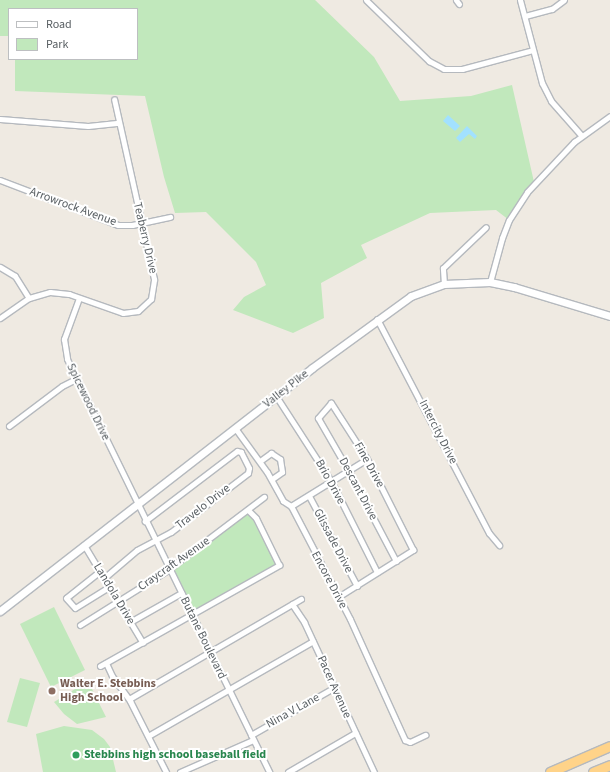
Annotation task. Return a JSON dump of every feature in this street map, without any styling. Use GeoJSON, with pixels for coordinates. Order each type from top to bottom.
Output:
{"type":"FeatureCollection","features":[{"type":"Feature","properties":{"kind":"highway"},"geometry":{"type":"LineString","coordinates":[[550,772],[610,746]]}},
{"type":"Feature","properties":{"kind":"highway"},"geometry":{"type":"LineString","coordinates":[[593,772],[610,765]]}},
{"type":"Feature","properties":{"kind":"street"},"geometry":{"type":"LineString","coordinates":[[366,0],[429,61],[444,69],[462,69],[533,50]]}},
{"type":"Feature","properties":{"kind":"street"},"geometry":{"type":"LineString","coordinates":[[520,0],[533,50],[547,94],[581,135]]}},
{"type":"Feature","properties":{"kind":"street"},"geometry":{"type":"LineString","coordinates":[[524,16],[552,9],[564,0]]}},
{"type":"Feature","properties":{"kind":"street","name":"Teaberry Drive"},"geometry":{"type":"LineString","coordinates":[[29,298],[59,292],[123,313],[138,311],[148,304],[155,284],[114,99]]}},
{"type":"Feature","properties":{"kind":"street"},"geometry":{"type":"LineString","coordinates":[[490,282],[502,238],[522,199],[534,182],[581,135],[610,116]]}},
{"type":"Feature","properties":{"kind":"street"},"geometry":{"type":"LineString","coordinates":[[0,119],[88,126],[119,123]]}},
{"type":"Feature","properties":{"kind":"street","name":"Arrowrock Avenue"},"geometry":{"type":"LineString","coordinates":[[0,180],[113,224],[126,226],[170,217]]}},
{"type":"Feature","properties":{"kind":"street"},"geometry":{"type":"LineString","coordinates":[[444,284],[443,268],[486,227]]}},
{"type":"Feature","properties":{"kind":"street"},"geometry":{"type":"LineString","coordinates":[[0,267],[15,276],[29,298],[0,318]]}},
{"type":"Feature","properties":{"kind":"street","name":"Valley Pike"},"geometry":{"type":"LineString","coordinates":[[0,611],[276,396],[377,319],[410,296],[444,284],[490,282],[514,287],[610,316]]}},
{"type":"Feature","properties":{"kind":"street","name":"Spicewood Drive"},"geometry":{"type":"LineString","coordinates":[[79,298],[63,344],[76,379],[138,503]]}},
{"type":"Feature","properties":{"kind":"street","name":"Intercity Drive"},"geometry":{"type":"LineString","coordinates":[[377,319],[489,533],[499,545]]}},
{"type":"Feature","properties":{"kind":"street"},"geometry":{"type":"LineString","coordinates":[[9,426],[62,386],[76,379]]}},
{"type":"Feature","properties":{"kind":"street","name":"Brio Drive"},"geometry":{"type":"LineString","coordinates":[[276,396],[331,481],[377,572]]}},
{"type":"Feature","properties":{"kind":"street","name":"Fine Drive"},"geometry":{"type":"LineString","coordinates":[[318,418],[326,406],[333,402],[367,459],[414,550],[396,561]]}},
{"type":"Feature","properties":{"kind":"street","name":"Descant Drive"},"geometry":{"type":"LineString","coordinates":[[318,418],[348,470],[396,561]]}},
{"type":"Feature","properties":{"kind":"street","name":"Encore Drive"},"geometry":{"type":"LineString","coordinates":[[235,428],[272,479],[283,501],[291,506],[338,597],[407,742],[425,735]]}},
{"type":"Feature","properties":{"kind":"street","name":"Travelo Drive"},"geometry":{"type":"LineString","coordinates":[[104,578],[137,550],[155,539],[171,532],[249,471],[241,452],[237,451],[145,521]]}},
{"type":"Feature","properties":{"kind":"street"},"geometry":{"type":"LineString","coordinates":[[260,461],[271,453],[280,459],[282,472],[272,479]]}},
{"type":"Feature","properties":{"kind":"street"},"geometry":{"type":"LineString","coordinates":[[291,506],[367,459]]}},
{"type":"Feature","properties":{"kind":"street","name":"Glissade Drive"},"geometry":{"type":"LineString","coordinates":[[309,496],[357,586]]}},
{"type":"Feature","properties":{"kind":"street","name":"Craycraft Avenue"},"geometry":{"type":"LineString","coordinates":[[80,625],[169,568],[264,497]]}},
{"type":"Feature","properties":{"kind":"street","name":"Butane Boulevard"},"geometry":{"type":"LineString","coordinates":[[138,503],[145,521],[269,772]]}},
{"type":"Feature","properties":{"kind":"street"},"geometry":{"type":"LineString","coordinates":[[100,666],[279,565],[256,518],[248,510]]}},
{"type":"Feature","properties":{"kind":"street","name":"Landola Drive"},"geometry":{"type":"LineString","coordinates":[[84,545],[143,643]]}},
{"type":"Feature","properties":{"kind":"street"},"geometry":{"type":"LineString","coordinates":[[338,597],[396,561]]}},
{"type":"Feature","properties":{"kind":"street"},"geometry":{"type":"LineString","coordinates":[[100,572],[66,598],[75,608],[109,586]]}},
{"type":"Feature","properties":{"kind":"street"},"geometry":{"type":"LineString","coordinates":[[130,622],[181,593]]}},
{"type":"Feature","properties":{"kind":"street"},"geometry":{"type":"LineString","coordinates":[[129,699],[301,599]]}},
{"type":"Feature","properties":{"kind":"street","name":"Pacer Avenue"},"geometry":{"type":"LineString","coordinates":[[292,604],[313,641],[374,772]]}},
{"type":"Feature","properties":{"kind":"street"},"geometry":{"type":"LineString","coordinates":[[148,736],[313,641]]}},
{"type":"Feature","properties":{"kind":"street"},"geometry":{"type":"LineString","coordinates":[[106,662],[112,676],[129,699],[166,772]]}},
{"type":"Feature","properties":{"kind":"street","name":"Nina V Lane"},"geometry":{"type":"LineString","coordinates":[[251,735],[335,688]]}},
{"type":"Feature","properties":{"kind":"street"},"geometry":{"type":"LineString","coordinates":[[288,772],[355,733]]}},
{"type":"Feature","properties":{"kind":"street"},"geometry":{"type":"LineString","coordinates":[[180,772],[253,740]]}},
{"type":"Feature","properties":{"kind":"green space"},"geometry":{"type":"Polygon","coordinates":[[[0,0],[315,0],[374,57],[400,101],[471,96],[512,85],[534,182],[509,220],[496,210],[430,213],[361,245],[367,258],[321,283],[324,318],[293,333],[233,310],[244,297],[266,285],[256,262],[206,212],[175,213],[164,177],[145,96],[15,91],[15,60],[138,60],[138,8],[8,8],[8,36],[0,36],[0,0]]]}},
{"type":"Feature","properties":{"kind":"green space"},"geometry":{"type":"Polygon","coordinates":[[[248,510],[279,565],[192,615],[169,568],[248,510]]]}},
{"type":"Feature","properties":{"kind":"green space"},"geometry":{"type":"Polygon","coordinates":[[[54,607],[85,670],[51,687],[20,624],[54,607]]]}},
{"type":"Feature","properties":{"kind":"green space"},"geometry":{"type":"Polygon","coordinates":[[[20,678],[40,683],[27,727],[7,722],[20,678]]]}},
{"type":"Feature","properties":{"kind":"green space"},"geometry":{"type":"Polygon","coordinates":[[[88,681],[106,717],[77,724],[64,714],[54,702],[88,681]]]}},
{"type":"Feature","properties":{"kind":"green space","name":"Stebbins high school baseball field"},"geometry":{"type":"Polygon","coordinates":[[[64,726],[92,730],[104,739],[110,747],[116,772],[43,772],[36,734],[64,726]]]}},
{"type":"Feature","properties":{"kind":"water"},"geometry":{"type":"Polygon","coordinates":[[[448,115],[460,126],[455,131],[443,121],[448,115]]]}},
{"type":"Feature","properties":{"kind":"water"},"geometry":{"type":"Polygon","coordinates":[[[467,126],[477,136],[475,139],[469,134],[460,142],[456,138],[467,126]]]}},
{"type":"Feature","properties":{"kind":"place","name":"Walter E. Stebbins High School"},"geometry":{"type":"Point","coordinates":[52,691]}},
{"type":"Feature","properties":{"kind":"place","name":"Stebbins high school baseball field"},"geometry":{"type":"Point","coordinates":[76,755]}}]}
